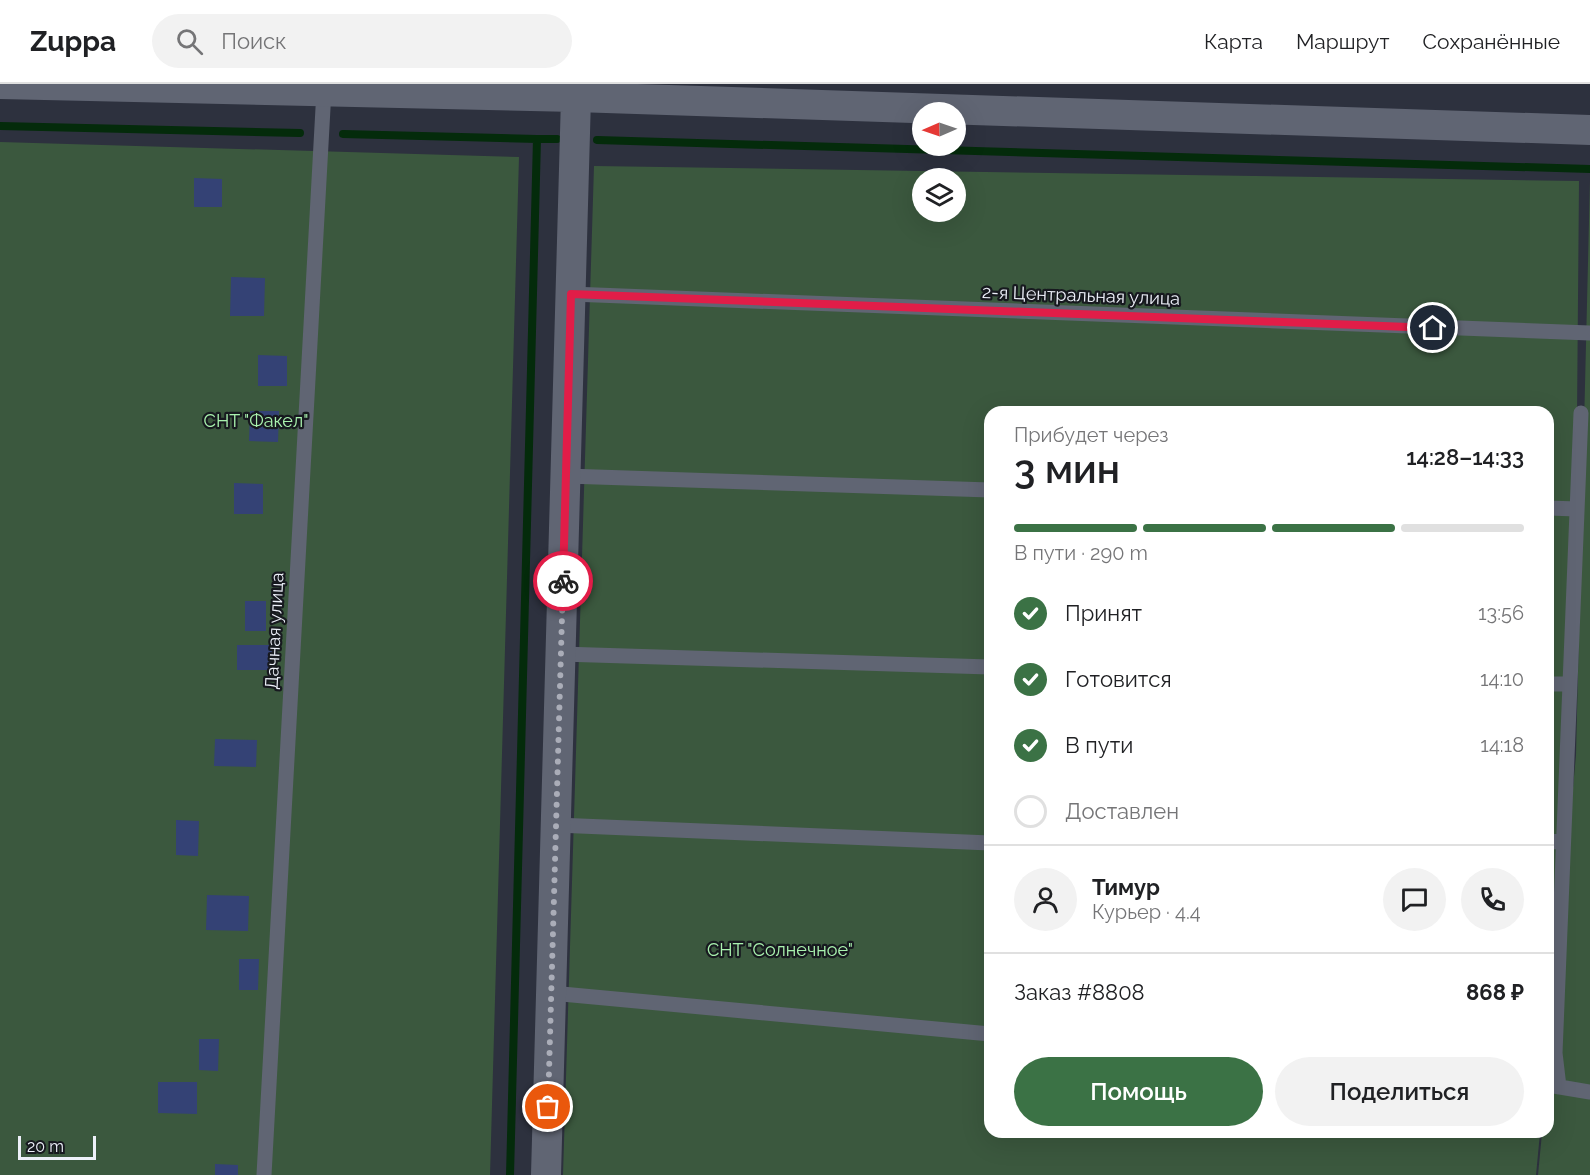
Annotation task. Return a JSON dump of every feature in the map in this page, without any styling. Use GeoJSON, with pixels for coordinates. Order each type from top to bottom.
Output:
{"type":"FeatureCollection","features":[{"type":"Feature","properties":{"kind":"street"},"geometry":{"type":"LineString","coordinates":[[0,84],[576,97],[1590,130]]}},
{"type":"Feature","properties":{"kind":"street"},"geometry":{"type":"LineString","coordinates":[[546,1175],[576,97]]}},
{"type":"Feature","properties":{"kind":"lane","name":"Дачная улица"},"geometry":{"type":"LineString","coordinates":[[264,1175],[324,90]]}},
{"type":"Feature","properties":{"kind":"lane","name":"2-я Центральная улица"},"geometry":{"type":"LineString","coordinates":[[571,294],[1590,333]]}},
{"type":"Feature","properties":{"kind":"lane"},"geometry":{"type":"LineString","coordinates":[[1581,413],[1570,684],[1556,842],[1554,1086],[1590,1092]]}},
{"type":"Feature","properties":{"kind":"lane"},"geometry":{"type":"LineString","coordinates":[[566,476],[984,490]]}},
{"type":"Feature","properties":{"kind":"lane"},"geometry":{"type":"LineString","coordinates":[[1554,508],[1577,509]]}},
{"type":"Feature","properties":{"kind":"lane"},"geometry":{"type":"LineString","coordinates":[[561,654],[984,667]]}},
{"type":"Feature","properties":{"kind":"lane"},"geometry":{"type":"LineString","coordinates":[[1554,684],[1570,684]]}},
{"type":"Feature","properties":{"kind":"lane"},"geometry":{"type":"LineString","coordinates":[[556,825],[984,843]]}},
{"type":"Feature","properties":{"kind":"lane"},"geometry":{"type":"LineString","coordinates":[[551,993],[984,1033]]}},
{"type":"Feature","properties":{"kind":"green space","name":"СНТ \"Факел\""},"geometry":{"type":"Polygon","coordinates":[[[0,142],[519,157],[490,1175],[0,1175],[0,142]]]}},
{"type":"Feature","properties":{"kind":"green space","name":"СНТ \"Солнечное\""},"geometry":{"type":"Polygon","coordinates":[[[594,166],[912,171],[912,222],[966,222],[966,172],[1579,181],[1576,535],[1554,934],[1554,406],[984,406],[984,1138],[1540,1138],[1536,1175],[563,1175],[594,166]]]}},
{"type":"Feature","properties":{"kind":"green space"},"geometry":{"type":"Polygon","coordinates":[[[1590,180],[1590,1175],[1538,1175],[1542,1138],[1554,1138],[1554,996],[1576,755],[1590,180]]]}},
{"type":"Feature","properties":{"kind":"building"},"geometry":{"type":"Polygon","coordinates":[[[194,178],[222,179],[222,207],[194,207],[194,178]]]}},
{"type":"Feature","properties":{"kind":"building"},"geometry":{"type":"Polygon","coordinates":[[[231,277],[265,278],[264,316],[230,316],[231,277]]]}},
{"type":"Feature","properties":{"kind":"building"},"geometry":{"type":"Polygon","coordinates":[[[258,355],[287,356],[287,386],[258,386],[258,355]]]}},
{"type":"Feature","properties":{"kind":"building"},"geometry":{"type":"Polygon","coordinates":[[[250,411],[279,411],[278,442],[249,441],[250,411]]]}},
{"type":"Feature","properties":{"kind":"building"},"geometry":{"type":"Polygon","coordinates":[[[234,483],[263,484],[263,514],[234,514],[234,483]]]}},
{"type":"Feature","properties":{"kind":"building"},"geometry":{"type":"Polygon","coordinates":[[[245,601],[266,601],[266,631],[245,631],[245,601]]]}},
{"type":"Feature","properties":{"kind":"building"},"geometry":{"type":"Polygon","coordinates":[[[237,645],[272,645],[272,670],[237,670],[237,645]]]}},
{"type":"Feature","properties":{"kind":"building"},"geometry":{"type":"Polygon","coordinates":[[[215,739],[257,740],[256,767],[214,766],[215,739]]]}},
{"type":"Feature","properties":{"kind":"building"},"geometry":{"type":"Polygon","coordinates":[[[176,820],[199,821],[198,856],[176,855],[176,820]]]}},
{"type":"Feature","properties":{"kind":"building"},"geometry":{"type":"Polygon","coordinates":[[[207,895],[249,896],[248,931],[206,930],[207,895]]]}},
{"type":"Feature","properties":{"kind":"building"},"geometry":{"type":"Polygon","coordinates":[[[239,959],[259,959],[258,990],[239,990],[239,959]]]}},
{"type":"Feature","properties":{"kind":"building"},"geometry":{"type":"Polygon","coordinates":[[[199,1039],[219,1039],[218,1071],[199,1070],[199,1039]]]}},
{"type":"Feature","properties":{"kind":"building"},"geometry":{"type":"Polygon","coordinates":[[[158,1082],[197,1082],[197,1114],[158,1113],[158,1082]]]}},
{"type":"Feature","properties":{"kind":"building"},"geometry":{"type":"Polygon","coordinates":[[[215,1164],[238,1165],[238,1175],[215,1175],[215,1164]]]}},
{"type":"Feature","properties":{"kind":"waterway"},"geometry":{"type":"LineString","coordinates":[[0,126],[300,133]]}},
{"type":"Feature","properties":{"kind":"waterway"},"geometry":{"type":"LineString","coordinates":[[343,134],[537,139]]}},
{"type":"Feature","properties":{"kind":"waterway"},"geometry":{"type":"LineString","coordinates":[[510,1175],[537,139],[557,139]]}},
{"type":"Feature","properties":{"kind":"waterway"},"geometry":{"type":"LineString","coordinates":[[597,140],[1590,169]]}},
{"type":"Feature","properties":{"kind":"way so far"},"geometry":{"type":"LineString","coordinates":[[548,1107],[563,581]]}},
{"type":"Feature","properties":{"kind":"route"},"geometry":{"type":"LineString","coordinates":[[563,581],[571,294],[1433,328]]}}]}
